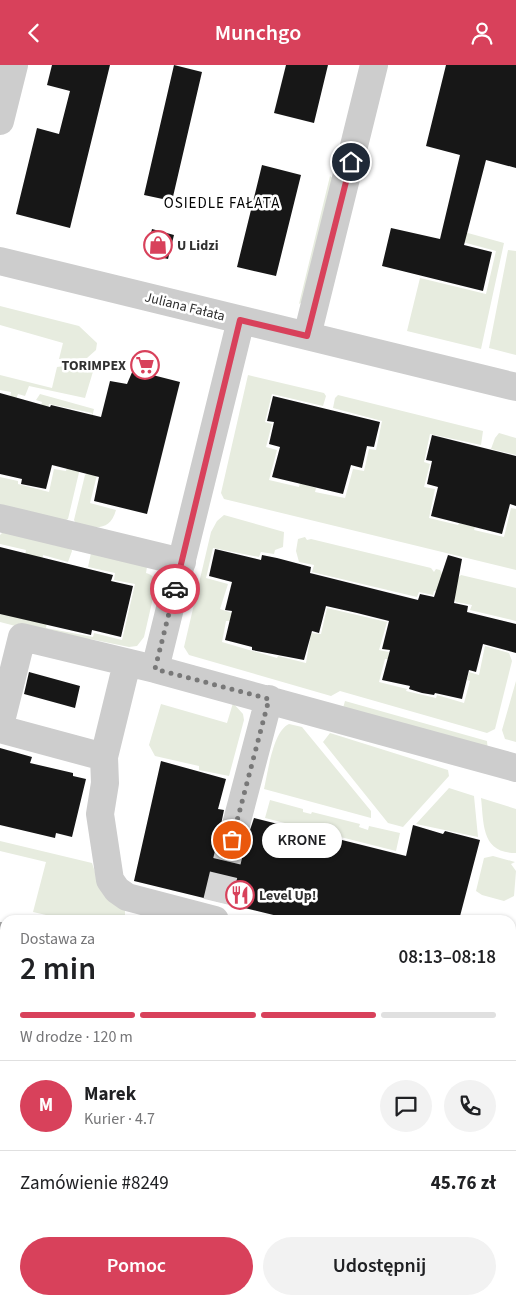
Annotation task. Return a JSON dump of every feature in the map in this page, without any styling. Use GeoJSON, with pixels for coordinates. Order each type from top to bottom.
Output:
{"type":"FeatureCollection","features":[{"type":"Feature","properties":{"kind":"street"},"geometry":{"type":"LineString","coordinates":[[0,121],[14,65]]}},
{"type":"Feature","properties":{"kind":"street"},"geometry":{"type":"LineString","coordinates":[[307,336],[374,65]]}},
{"type":"Feature","properties":{"kind":"street","name":"Juliana Fałata"},"geometry":{"type":"LineString","coordinates":[[0,261],[516,387]]}},
{"type":"Feature","properties":{"kind":"street"},"geometry":{"type":"LineString","coordinates":[[155,669],[240,320]]}},
{"type":"Feature","properties":{"kind":"street"},"geometry":{"type":"LineString","coordinates":[[0,518],[182,563]]}},
{"type":"Feature","properties":{"kind":"street"},"geometry":{"type":"LineString","coordinates":[[0,725],[22,637],[269,699],[516,768]]}},
{"type":"Feature","properties":{"kind":"street"},"geometry":{"type":"LineString","coordinates":[[127,663],[104,757],[106,777],[100,818],[106,864],[114,887],[123,895],[136,901],[215,915]]}},
{"type":"Feature","properties":{"kind":"street"},"geometry":{"type":"LineString","coordinates":[[232,840],[269,699]]}},
{"type":"Feature","properties":{"kind":"street"},"geometry":{"type":"LineString","coordinates":[[0,729],[104,757]]}},
{"type":"Feature","properties":{"kind":"shaded area"},"geometry":{"type":"Polygon","coordinates":[[[330,176],[335,180],[305,300],[299,304],[330,176]]]}},
{"type":"Feature","properties":{"kind":"shaded area"},"geometry":{"type":"Polygon","coordinates":[[[457,230],[504,243],[481,349],[407,331],[420,278],[486,294],[496,251],[455,240],[457,230]]]}},
{"type":"Feature","properties":{"kind":"shaded area"},"geometry":{"type":"Polygon","coordinates":[[[508,250],[516,251],[516,355],[489,348],[508,250]]]}},
{"type":"Feature","properties":{"kind":"shaded area"},"geometry":{"type":"Polygon","coordinates":[[[0,306],[79,326],[97,343],[96,350],[87,358],[59,359],[63,343],[0,325],[0,306]]]}},
{"type":"Feature","properties":{"kind":"shaded area"},"geometry":{"type":"Polygon","coordinates":[[[93,362],[95,365],[85,398],[29,386],[25,396],[18,394],[16,399],[10,398],[11,392],[0,390],[0,375],[52,388],[57,367],[93,362]]]}},
{"type":"Feature","properties":{"kind":"shaded area"},"geometry":{"type":"Polygon","coordinates":[[[248,375],[324,393],[326,396],[323,406],[272,394],[265,422],[272,424],[266,447],[277,450],[269,480],[299,487],[300,483],[316,488],[315,492],[345,498],[353,469],[364,471],[369,449],[376,450],[382,421],[333,408],[335,398],[338,395],[483,431],[481,445],[430,434],[424,462],[430,464],[424,487],[435,489],[429,518],[475,527],[474,530],[504,537],[511,508],[516,509],[516,570],[224,499],[221,493],[248,375]]]}},
{"type":"Feature","properties":{"kind":"shaded area"},"geometry":{"type":"Polygon","coordinates":[[[40,394],[94,409],[68,519],[64,521],[0,506],[0,477],[49,492],[54,469],[66,471],[73,445],[83,448],[92,413],[49,404],[48,408],[41,406],[42,402],[36,400],[40,394]]]}},
{"type":"Feature","properties":{"kind":"shaded area"},"geometry":{"type":"Polygon","coordinates":[[[499,433],[516,438],[516,455],[491,449],[499,433]]]}},
{"type":"Feature","properties":{"kind":"shaded area"},"geometry":{"type":"Polygon","coordinates":[[[88,473],[97,475],[90,503],[116,510],[110,522],[101,527],[76,524],[74,520],[85,475],[88,473]]]}},
{"type":"Feature","properties":{"kind":"shaded area"},"geometry":{"type":"Polygon","coordinates":[[[224,515],[284,532],[283,547],[275,550],[274,554],[261,552],[259,557],[213,548],[206,578],[228,584],[220,609],[232,613],[230,621],[226,621],[222,642],[277,658],[278,656],[306,663],[311,633],[321,634],[327,608],[387,622],[379,650],[389,652],[388,659],[385,659],[379,682],[407,689],[406,691],[436,698],[437,695],[464,703],[470,681],[467,680],[469,672],[479,675],[485,646],[509,653],[512,661],[495,729],[487,733],[340,691],[331,696],[189,655],[184,647],[211,532],[217,521],[224,515]]]}},
{"type":"Feature","properties":{"kind":"shaded area"},"geometry":{"type":"Polygon","coordinates":[[[4,531],[71,547],[72,551],[68,562],[43,555],[42,561],[25,557],[26,550],[0,544],[0,535],[4,531]]]}},
{"type":"Feature","properties":{"kind":"shaded area"},"geometry":{"type":"Polygon","coordinates":[[[305,537],[307,540],[311,539],[431,568],[434,572],[436,569],[440,570],[444,578],[439,593],[434,591],[433,595],[419,592],[417,597],[312,572],[314,565],[299,562],[296,551],[298,539],[305,537]]]}},
{"type":"Feature","properties":{"kind":"shaded area"},"geometry":{"type":"Polygon","coordinates":[[[91,553],[147,567],[146,573],[154,579],[156,585],[144,637],[137,646],[129,647],[90,639],[89,645],[0,622],[0,608],[47,621],[46,628],[93,637],[94,633],[122,640],[135,584],[114,580],[115,573],[88,567],[91,553]]]}},
{"type":"Feature","properties":{"kind":"shaded area"},"geometry":{"type":"Polygon","coordinates":[[[461,575],[516,588],[516,621],[470,610],[472,605],[456,602],[451,592],[455,580],[461,575]]]}},
{"type":"Feature","properties":{"kind":"shaded area"},"geometry":{"type":"Polygon","coordinates":[[[516,681],[516,742],[505,739],[502,730],[516,681]]]}},
{"type":"Feature","properties":{"kind":"shaded area"},"geometry":{"type":"Polygon","coordinates":[[[345,701],[487,741],[488,752],[343,708],[345,701]]]}},
{"type":"Feature","properties":{"kind":"shaded area"},"geometry":{"type":"Polygon","coordinates":[[[233,703],[243,714],[244,720],[229,776],[199,770],[199,766],[155,756],[149,745],[161,704],[227,723],[233,703]]]}},
{"type":"Feature","properties":{"kind":"shaded area"},"geometry":{"type":"Polygon","coordinates":[[[289,724],[302,727],[371,811],[371,818],[264,789],[275,743],[283,728],[289,724]]]}},
{"type":"Feature","properties":{"kind":"shaded area"},"geometry":{"type":"Polygon","coordinates":[[[330,733],[448,770],[449,776],[403,827],[388,823],[323,742],[330,733]]]}},
{"type":"Feature","properties":{"kind":"shaded area"},"geometry":{"type":"Polygon","coordinates":[[[449,788],[474,796],[478,837],[416,824],[449,788]]]}},
{"type":"Feature","properties":{"kind":"shaded area"},"geometry":{"type":"Polygon","coordinates":[[[481,798],[516,809],[516,853],[505,852],[496,848],[490,842],[484,827],[481,798]]]}},
{"type":"Feature","properties":{"kind":"shaded area"},"geometry":{"type":"Polygon","coordinates":[[[270,800],[303,809],[303,812],[311,814],[312,812],[360,824],[359,827],[368,830],[369,826],[400,833],[396,851],[265,818],[270,800]]]}},
{"type":"Feature","properties":{"kind":"shaded area"},"geometry":{"type":"Polygon","coordinates":[[[0,841],[92,863],[98,881],[125,910],[125,915],[46,915],[33,912],[46,862],[0,851],[0,841]]]}},
{"type":"Feature","properties":{"kind":"shaded area"},"geometry":{"type":"Polygon","coordinates":[[[493,856],[515,862],[511,864],[516,871],[514,896],[504,901],[482,895],[476,891],[484,858],[493,856]]]}},
{"type":"Feature","properties":{"kind":"building"},"geometry":{"type":"Polygon","coordinates":[[[52,65],[110,65],[70,228],[16,214],[37,128],[59,134],[70,91],[47,85],[52,65]]]}},
{"type":"Feature","properties":{"kind":"building"},"geometry":{"type":"Polygon","coordinates":[[[174,65],[202,72],[172,201],[144,195],[174,65]]]}},
{"type":"Feature","properties":{"kind":"building"},"geometry":{"type":"Polygon","coordinates":[[[286,65],[328,65],[314,123],[274,113],[286,65]]]}},
{"type":"Feature","properties":{"kind":"building"},"geometry":{"type":"Polygon","coordinates":[[[446,65],[516,65],[516,168],[486,160],[464,245],[492,252],[483,291],[382,266],[391,228],[440,239],[460,155],[426,146],[446,65]]]}},
{"type":"Feature","properties":{"kind":"building"},"geometry":{"type":"Polygon","coordinates":[[[262,165],[301,175],[276,276],[237,267],[262,165]]]}},
{"type":"Feature","properties":{"kind":"building"},"geometry":{"type":"Polygon","coordinates":[[[152,229],[174,235],[168,259],[146,254],[152,229]]]}},
{"type":"Feature","properties":{"kind":"building"},"geometry":{"type":"Polygon","coordinates":[[[133,370],[180,382],[147,514],[94,501],[99,477],[52,465],[46,489],[21,484],[22,479],[0,474],[0,393],[50,407],[51,405],[101,417],[110,381],[127,384],[133,370]]]}},
{"type":"Feature","properties":{"kind":"building"},"geometry":{"type":"Polygon","coordinates":[[[273,396],[380,422],[374,447],[367,446],[362,468],[351,465],[343,494],[272,477],[280,447],[269,444],[274,422],[267,421],[273,396]]]}},
{"type":"Feature","properties":{"kind":"building"},"geometry":{"type":"Polygon","coordinates":[[[432,435],[516,456],[516,506],[510,504],[502,534],[431,516],[438,487],[427,484],[432,461],[426,460],[432,435]]]}},
{"type":"Feature","properties":{"kind":"building"},"geometry":{"type":"Polygon","coordinates":[[[0,547],[113,575],[111,581],[133,586],[121,637],[92,630],[91,635],[0,614],[0,547]]]}},
{"type":"Feature","properties":{"kind":"building"},"geometry":{"type":"Polygon","coordinates":[[[215,549],[261,560],[262,555],[277,558],[311,567],[310,573],[418,600],[420,594],[434,597],[448,555],[462,559],[454,603],[468,606],[467,612],[516,624],[516,653],[483,644],[476,672],[469,670],[462,699],[435,693],[434,695],[422,693],[409,689],[410,686],[382,680],[390,650],[382,649],[389,621],[357,613],[326,606],[319,633],[312,631],[304,660],[252,650],[252,647],[225,640],[232,611],[225,610],[232,582],[209,576],[215,549]]]}},
{"type":"Feature","properties":{"kind":"building"},"geometry":{"type":"Polygon","coordinates":[[[29,672],[80,686],[75,708],[24,694],[29,672]]]}},
{"type":"Feature","properties":{"kind":"building"},"geometry":{"type":"Polygon","coordinates":[[[0,748],[32,757],[30,763],[73,773],[73,776],[86,779],[72,837],[56,833],[55,838],[0,825],[0,748]]]}},
{"type":"Feature","properties":{"kind":"building"},"geometry":{"type":"Polygon","coordinates":[[[161,761],[226,779],[218,809],[224,810],[217,844],[221,851],[229,855],[237,855],[243,851],[254,818],[406,856],[413,825],[443,834],[445,831],[480,840],[460,915],[273,915],[134,881],[161,761]]]}},
{"type":"Feature","properties":{"kind":"tunnel"},"geometry":{"type":"LineString","coordinates":[[217,902],[232,840]]}},
{"type":"Feature","properties":{"kind":"way so far"},"geometry":{"type":"LineString","coordinates":[[175,589],[155,669],[269,699],[232,840]]}},
{"type":"Feature","properties":{"kind":"place","name":"U Lidzi"},"geometry":{"type":"Point","coordinates":[158,245]}},
{"type":"Feature","properties":{"kind":"place","name":"TORIMPEX"},"geometry":{"type":"Point","coordinates":[145,365]}},
{"type":"Feature","properties":{"kind":"place","name":"KRONE"},"geometry":{"type":"Point","coordinates":[232,840]}},
{"type":"Feature","properties":{"kind":"place","name":"Level Up!"},"geometry":{"type":"Point","coordinates":[240,895]}},
{"type":"Feature","properties":{"kind":"district","name":"OSIEDLE FAŁATA"},"geometry":{"type":"Point","coordinates":[222,203]}},
{"type":"Feature","properties":{"kind":"route"},"geometry":{"type":"LineString","coordinates":[[175,589],[240,320],[307,336],[351,162]]}}]}
